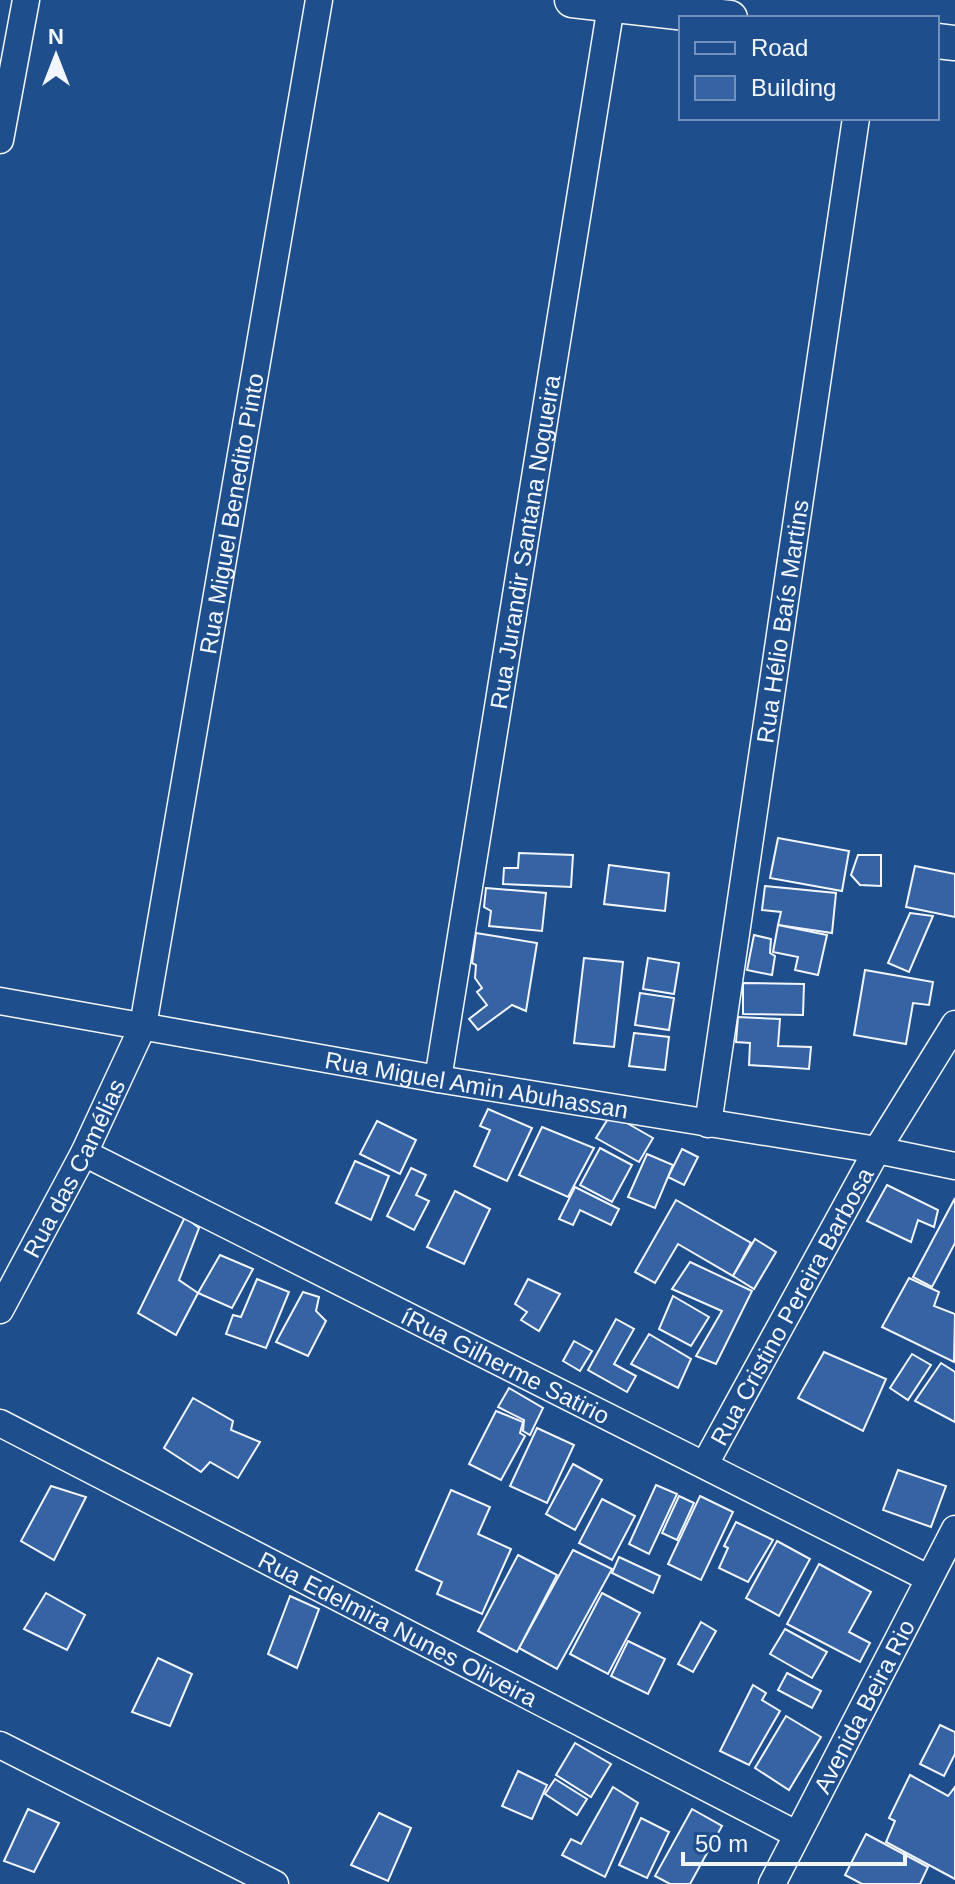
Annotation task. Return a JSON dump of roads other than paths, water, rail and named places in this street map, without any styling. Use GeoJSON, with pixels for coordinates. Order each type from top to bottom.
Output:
{"type":"FeatureCollection","features":[{"type":"Feature","properties":{"kind":"street"},"geometry":{"type":"LineString","coordinates":[[0,140],[26,0]]}},
{"type":"Feature","properties":{"kind":"street","name":"Rua Miguel Benedito Pinto"},"geometry":{"type":"LineString","coordinates":[[143,1026],[319,0]]}},
{"type":"Feature","properties":{"kind":"street"},"geometry":{"type":"LineString","coordinates":[[572,0],[710,16]]}},
{"type":"Feature","properties":{"kind":"street","name":"Rua Jurandir Santana Nogueira"},"geometry":{"type":"LineString","coordinates":[[438,1079],[611,6]]}},
{"type":"Feature","properties":{"kind":"street","name":"Rua Hélio Baís Martins"},"geometry":{"type":"LineString","coordinates":[[708,1124],[856,120]]}},
{"type":"Feature","properties":{"kind":"street","name":"Rua Miguel Amin Abuhassan"},"geometry":{"type":"LineString","coordinates":[[0,1001],[438,1079],[877,1150],[955,1166]]}},
{"type":"Feature","properties":{"kind":"street","name":"Rua Cristino Pereira Barbosa"},"geometry":{"type":"LineString","coordinates":[[705,1464],[877,1150],[955,1024]]}},
{"type":"Feature","properties":{"kind":"street","name":"Rua das Camélias"},"geometry":{"type":"LineString","coordinates":[[0,1310],[84,1153],[143,1026]]}},
{"type":"Feature","properties":{"kind":"street","name":"íRua Gilherme Satirio"},"geometry":{"type":"LineString","coordinates":[[84,1153],[928,1578]]}},
{"type":"Feature","properties":{"kind":"street","name":"Rua Edelmira Nunes Oliveira"},"geometry":{"type":"LineString","coordinates":[[0,1423],[796,1834]]}},
{"type":"Feature","properties":{"kind":"street","name":"Avenida Beira Rio"},"geometry":{"type":"LineString","coordinates":[[772,1884],[955,1529]]}},
{"type":"Feature","properties":{"kind":"street"},"geometry":{"type":"LineString","coordinates":[[0,1745],[275,1884]]}}]}
